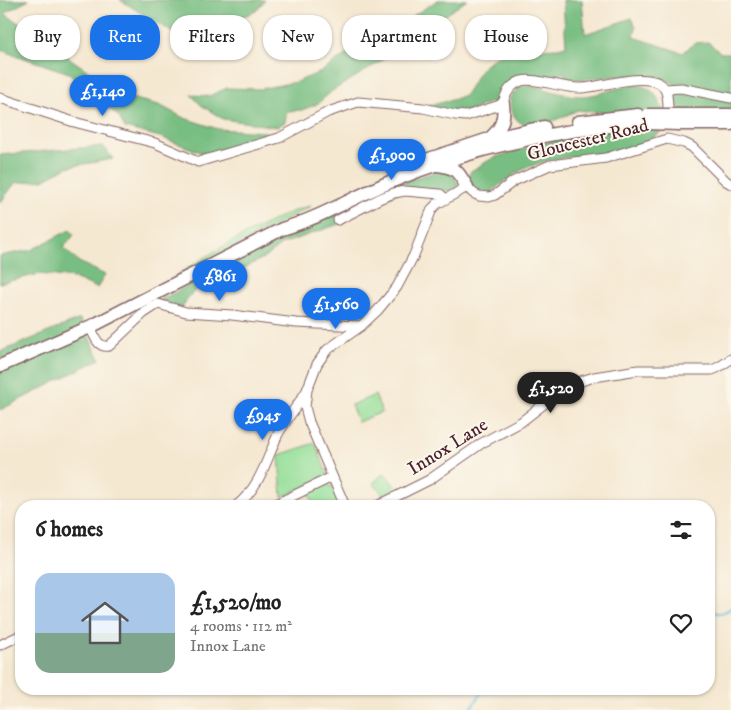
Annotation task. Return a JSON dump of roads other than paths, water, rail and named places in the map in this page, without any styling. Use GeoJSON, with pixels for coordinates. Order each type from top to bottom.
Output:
{"type":"FeatureCollection","features":[{"type":"Feature","properties":{"kind":"highway"},"geometry":{"type":"LineString","coordinates":[[504,110],[519,128],[526,131]]}},
{"type":"Feature","properties":{"kind":"highway"},"geometry":{"type":"LineString","coordinates":[[466,185],[468,164],[498,132],[502,125],[504,110]]}},
{"type":"Feature","properties":{"kind":"highway"},"geometry":{"type":"LineString","coordinates":[[0,366],[90,327],[282,229],[300,224],[390,182],[526,131],[610,117],[673,119],[731,115]]}},
{"type":"Feature","properties":{"kind":"highway"},"geometry":{"type":"LineString","coordinates":[[282,229],[297,217],[388,174],[439,155],[486,145],[648,119]]}},
{"type":"Feature","properties":{"kind":"highway"},"geometry":{"type":"LineString","coordinates":[[673,119],[731,124]]}},
{"type":"Feature","properties":{"kind":"highway"},"geometry":{"type":"LineString","coordinates":[[436,165],[455,169],[461,175],[466,185]]}},
{"type":"Feature","properties":{"kind":"street"},"geometry":{"type":"LineString","coordinates":[[0,98],[74,122],[155,143],[198,162],[279,138],[328,112],[358,102],[423,108],[455,116],[504,110],[507,91],[523,80],[533,80],[569,88],[584,88],[644,80],[658,82],[665,89],[681,88],[731,98]]}},
{"type":"Feature","properties":{"kind":"street","name":"Gloucester Road"},"geometry":{"type":"LineString","coordinates":[[665,89],[673,119],[667,140]]}},
{"type":"Feature","properties":{"kind":"street","name":"Gloucester Road"},"geometry":{"type":"LineString","coordinates":[[466,185],[473,193],[489,197],[495,195],[514,181],[550,165],[606,158],[667,140],[684,142],[692,147],[731,184]]}},
{"type":"Feature","properties":{"kind":"street"},"geometry":{"type":"LineString","coordinates":[[243,500],[257,484],[279,433],[307,390],[322,357],[328,350],[361,326],[378,310],[397,287],[414,255],[432,209],[466,185]]}},
{"type":"Feature","properties":{"kind":"street"},"geometry":{"type":"LineString","coordinates":[[338,220],[394,193],[405,191],[440,194],[446,199]]}},
{"type":"Feature","properties":{"kind":"street"},"geometry":{"type":"LineString","coordinates":[[90,327],[99,344],[104,347],[109,346],[144,313],[158,304],[186,312],[232,315],[296,323],[361,326]]}},
{"type":"Feature","properties":{"kind":"street"},"geometry":{"type":"LineString","coordinates":[[337,344],[338,326]]}},
{"type":"Feature","properties":{"kind":"street","name":"Innox Lane"},"geometry":{"type":"LineString","coordinates":[[389,500],[430,480],[482,443],[521,422],[562,390],[578,382],[594,377],[638,370],[712,370],[731,359]]}},
{"type":"Feature","properties":{"kind":"street"},"geometry":{"type":"LineString","coordinates":[[307,390],[305,407],[309,422],[342,500]]}},
{"type":"Feature","properties":{"kind":"street"},"geometry":{"type":"LineString","coordinates":[[284,500],[332,477]]}},
{"type":"Feature","properties":{"kind":"street"},"geometry":{"type":"LineString","coordinates":[[0,645],[15,638]]}},
{"type":"Feature","properties":{"kind":"waterway"},"geometry":{"type":"LineString","coordinates":[[715,613],[731,608]]}},
{"type":"Feature","properties":{"kind":"waterway"},"geometry":{"type":"LineString","coordinates":[[470,710],[480,695]]}}]}
